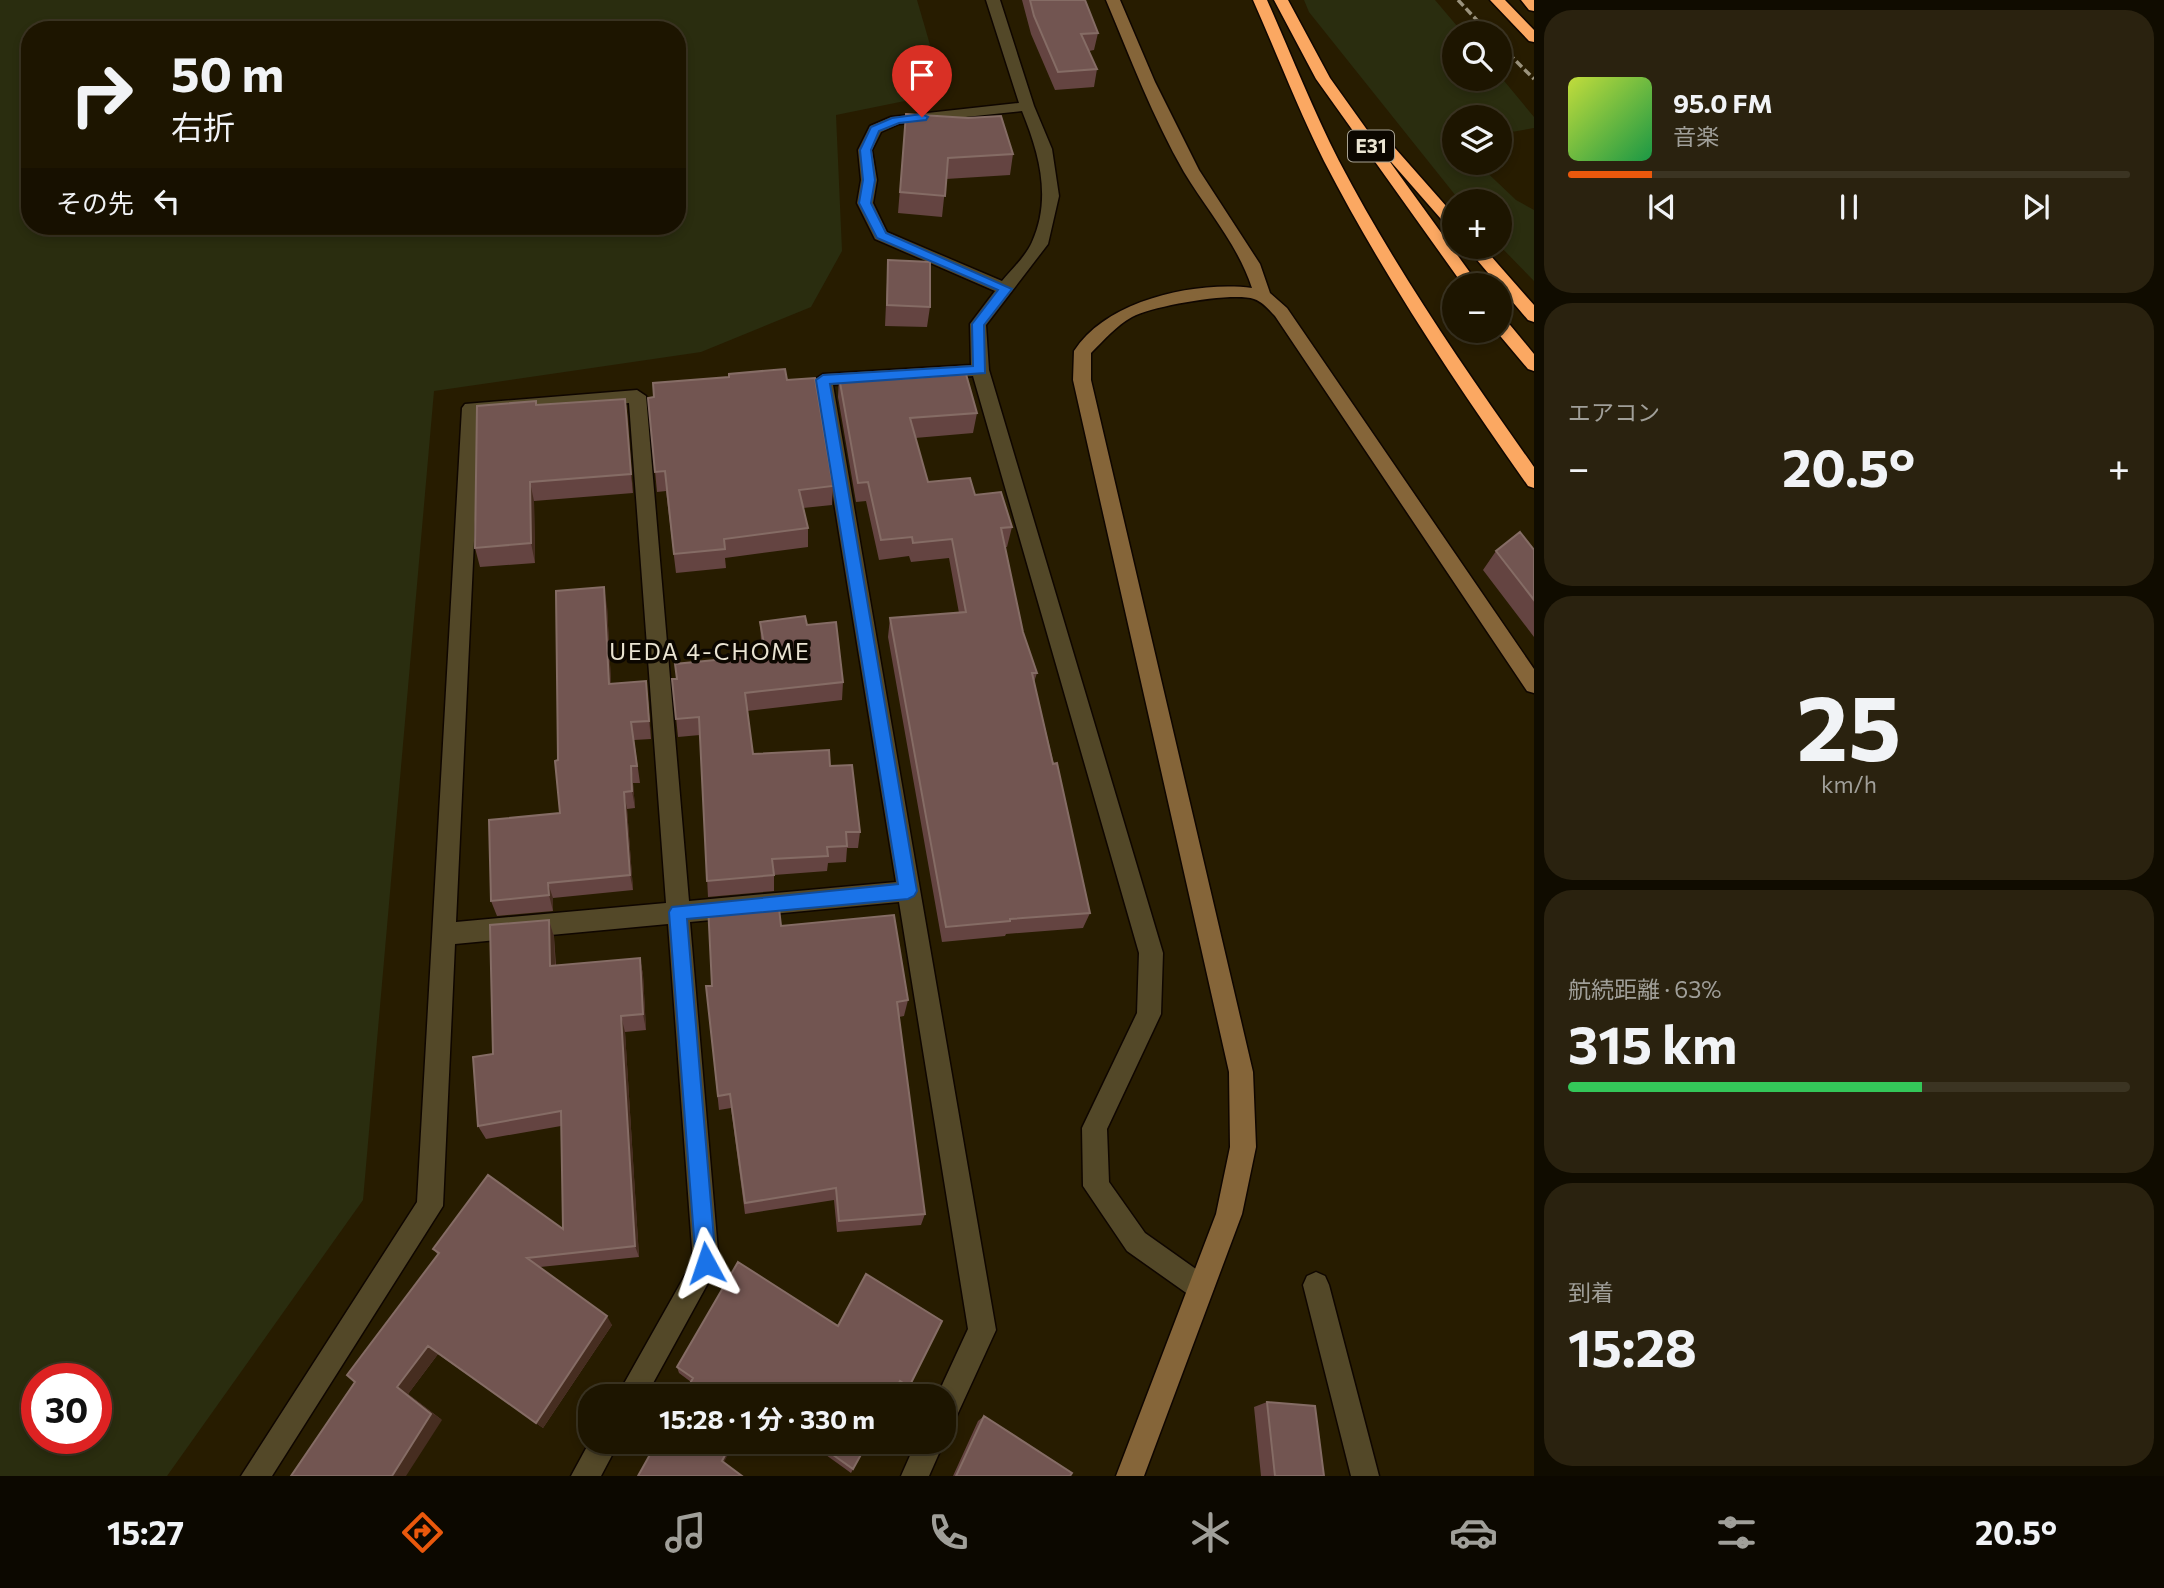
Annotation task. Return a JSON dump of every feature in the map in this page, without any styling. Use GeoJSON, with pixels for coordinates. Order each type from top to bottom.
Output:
{"type":"FeatureCollection","features":[{"type":"Feature","properties":{"kind":"highway"},"geometry":{"type":"LineString","coordinates":[[1260,0],[1331,159],[1386,261],[1455,370],[1534,481]]}},
{"type":"Feature","properties":{"kind":"highway","name":"E31"},"geometry":{"type":"LineString","coordinates":[[1282,0],[1323,79],[1462,273]]}},
{"type":"Feature","properties":{"kind":"highway"},"geometry":{"type":"LineString","coordinates":[[1497,0],[1534,38]]}},
{"type":"Feature","properties":{"kind":"highway"},"geometry":{"type":"LineString","coordinates":[[1528,0],[1534,7]]}},
{"type":"Feature","properties":{"kind":"highway"},"geometry":{"type":"LineString","coordinates":[[1323,79],[1442,211]]}},
{"type":"Feature","properties":{"kind":"highway"},"geometry":{"type":"LineString","coordinates":[[1484,259],[1534,316]]}},
{"type":"Feature","properties":{"kind":"highway"},"geometry":{"type":"LineString","coordinates":[[1512,338],[1534,365]]}},
{"type":"Feature","properties":{"kind":"street"},"geometry":{"type":"LineString","coordinates":[[993,0],[1027,106],[1045,149],[1051,196],[1040,244],[978,324],[980,370],[1151,953],[1149,1014],[1094,1128],[1096,1186],[1136,1242],[1201,1288]]}},
{"type":"Feature","properties":{"kind":"street"},"geometry":{"type":"LineString","coordinates":[[1113,0],[1148,82],[1191,170],[1252,264],[1262,295],[1281,312],[1534,685]]}},
{"type":"Feature","properties":{"kind":"street"},"geometry":{"type":"LineString","coordinates":[[1006,289],[881,235],[865,203],[869,180],[865,150],[875,129],[896,120],[1027,106]]}},
{"type":"Feature","properties":{"kind":"street"},"geometry":{"type":"LineString","coordinates":[[1130,1476],[1229,1214],[1242,1147],[1241,1072],[1082,380],[1083,351],[1108,325],[1132,311],[1173,300],[1236,291],[1262,295]]}},
{"type":"Feature","properties":{"kind":"street"},"geometry":{"type":"LineString","coordinates":[[956,1386],[982,1330],[823,380],[980,370]]}},
{"type":"Feature","properties":{"kind":"street"},"geometry":{"type":"LineString","coordinates":[[256,1476],[430,1206],[471,408],[637,396],[706,1263],[638,1384]]}},
{"type":"Feature","properties":{"kind":"street"},"geometry":{"type":"LineString","coordinates":[[444,934],[908,891]]}},
{"type":"Feature","properties":{"kind":"street"},"geometry":{"type":"LineString","coordinates":[[1316,1285],[1365,1476]]}},
{"type":"Feature","properties":{"kind":"street"},"geometry":{"type":"LineString","coordinates":[[586,1476],[598,1454]]}},
{"type":"Feature","properties":{"kind":"street"},"geometry":{"type":"LineString","coordinates":[[915,1476],[925,1454]]}},
{"type":"Feature","properties":{"kind":"green space"},"geometry":{"type":"Polygon","coordinates":[[[0,0],[917,0],[944,93],[836,115],[842,251],[811,307],[701,352],[434,391],[363,1200],[167,1476],[0,1476],[0,0]]]}},
{"type":"Feature","properties":{"kind":"green space"},"geometry":{"type":"Polygon","coordinates":[[[1304,0],[1435,0],[1453,21],[1442,21],[1442,91],[1512,90],[1534,117],[1534,128],[1512,132],[1512,105],[1442,105],[1442,175],[1490,175],[1504,189],[1450,189],[1309,12],[1304,0]]]}},
{"type":"Feature","properties":{"kind":"green space"},"geometry":{"type":"Polygon","coordinates":[[[1512,196],[1534,210],[1534,281],[1512,258],[1512,196]]]}},
{"type":"Feature","properties":{"kind":"building"},"geometry":{"type":"Polygon","coordinates":[[[1030,0],[1085,0],[1098,33],[1081,34],[1097,69],[1058,72],[1030,0]]]}},
{"type":"Feature","properties":{"kind":"building"},"geometry":{"type":"Polygon","coordinates":[[[906,114],[968,118],[1001,116],[1013,154],[948,158],[945,196],[900,192],[906,114]]]}},
{"type":"Feature","properties":{"kind":"building"},"geometry":{"type":"Polygon","coordinates":[[[888,260],[930,262],[930,307],[887,305],[888,260]]]}},
{"type":"Feature","properties":{"kind":"building"},"geometry":{"type":"Polygon","coordinates":[[[785,369],[787,380],[815,378],[833,486],[799,490],[808,528],[724,539],[725,549],[674,554],[665,471],[655,472],[648,398],[654,397],[653,383],[785,369]]]}},
{"type":"Feature","properties":{"kind":"building"},"geometry":{"type":"Polygon","coordinates":[[[899,373],[900,379],[966,374],[977,413],[910,418],[928,482],[970,478],[975,495],[1001,492],[1012,527],[1001,528],[1023,632],[1037,673],[1032,673],[1053,764],[1057,763],[1090,913],[946,927],[890,618],[966,612],[952,539],[913,543],[912,537],[881,540],[868,482],[858,483],[839,377],[899,373]]]}},
{"type":"Feature","properties":{"kind":"building"},"geometry":{"type":"Polygon","coordinates":[[[625,399],[631,474],[530,482],[531,543],[475,548],[477,406],[536,401],[536,405],[625,399]]]}},
{"type":"Feature","properties":{"kind":"building"},"geometry":{"type":"Polygon","coordinates":[[[1520,532],[1534,550],[1534,600],[1496,551],[1520,532]]]}},
{"type":"Feature","properties":{"kind":"building"},"geometry":{"type":"Polygon","coordinates":[[[604,587],[609,684],[646,681],[649,721],[631,722],[637,766],[631,766],[632,791],[624,792],[630,875],[548,883],[549,895],[491,901],[489,820],[560,813],[555,761],[558,760],[556,591],[604,587]]]}},
{"type":"Feature","properties":{"kind":"building"},"geometry":{"type":"Polygon","coordinates":[[[805,616],[807,625],[836,622],[843,682],[745,693],[753,754],[829,750],[830,766],[852,765],[860,832],[846,832],[847,846],[827,847],[828,856],[772,859],[774,875],[707,881],[699,717],[676,719],[672,679],[677,679],[675,664],[766,655],[760,622],[805,616]]]}},
{"type":"Feature","properties":{"kind":"building"},"geometry":{"type":"Polygon","coordinates":[[[778,899],[781,926],[894,915],[908,1000],[897,1002],[925,1214],[839,1221],[836,1188],[745,1203],[730,1094],[718,1096],[706,986],[712,986],[708,905],[778,899]]]}},
{"type":"Feature","properties":{"kind":"building"},"geometry":{"type":"Polygon","coordinates":[[[549,920],[550,966],[640,958],[643,1014],[621,1016],[635,1246],[527,1258],[607,1316],[536,1423],[428,1346],[397,1387],[431,1414],[392,1476],[291,1476],[355,1382],[347,1375],[439,1253],[433,1249],[488,1175],[563,1229],[561,1111],[478,1126],[473,1057],[493,1054],[490,925],[549,920]]]}},
{"type":"Feature","properties":{"kind":"building"},"geometry":{"type":"Polygon","coordinates":[[[738,1262],[838,1326],[866,1274],[942,1321],[910,1384],[900,1381],[898,1384],[690,1384],[693,1378],[677,1367],[738,1262]]]}},
{"type":"Feature","properties":{"kind":"building"},"geometry":{"type":"Polygon","coordinates":[[[1267,1402],[1315,1406],[1324,1476],[1275,1476],[1267,1402]]]}},
{"type":"Feature","properties":{"kind":"building"},"geometry":{"type":"Polygon","coordinates":[[[984,1416],[1072,1473],[1070,1476],[956,1476],[984,1416]]]}},
{"type":"Feature","properties":{"kind":"building"},"geometry":{"type":"Polygon","coordinates":[[[650,1454],[726,1454],[722,1461],[742,1476],[638,1476],[650,1454]]]}},
{"type":"Feature","properties":{"kind":"building"},"geometry":{"type":"Polygon","coordinates":[[[832,1454],[861,1454],[853,1469],[832,1454]]]}},
{"type":"Feature","properties":{"kind":"railway"},"geometry":{"type":"LineString","coordinates":[[1458,0],[1478,21]]}},
{"type":"Feature","properties":{"kind":"railway"},"geometry":{"type":"LineString","coordinates":[[1512,57],[1534,79]]}},
{"type":"Feature","properties":{"kind":"district","name":"UEDA 4-CHOME"},"geometry":{"type":"Point","coordinates":[710,652]}},
{"type":"Feature","properties":{"kind":"route"},"geometry":{"type":"LineString","coordinates":[[706,1263],[678,912],[908,891],[823,380],[980,370],[978,324],[1006,289],[881,235],[865,203],[869,180],[865,150],[875,129],[896,120],[922,117]]}}]}
